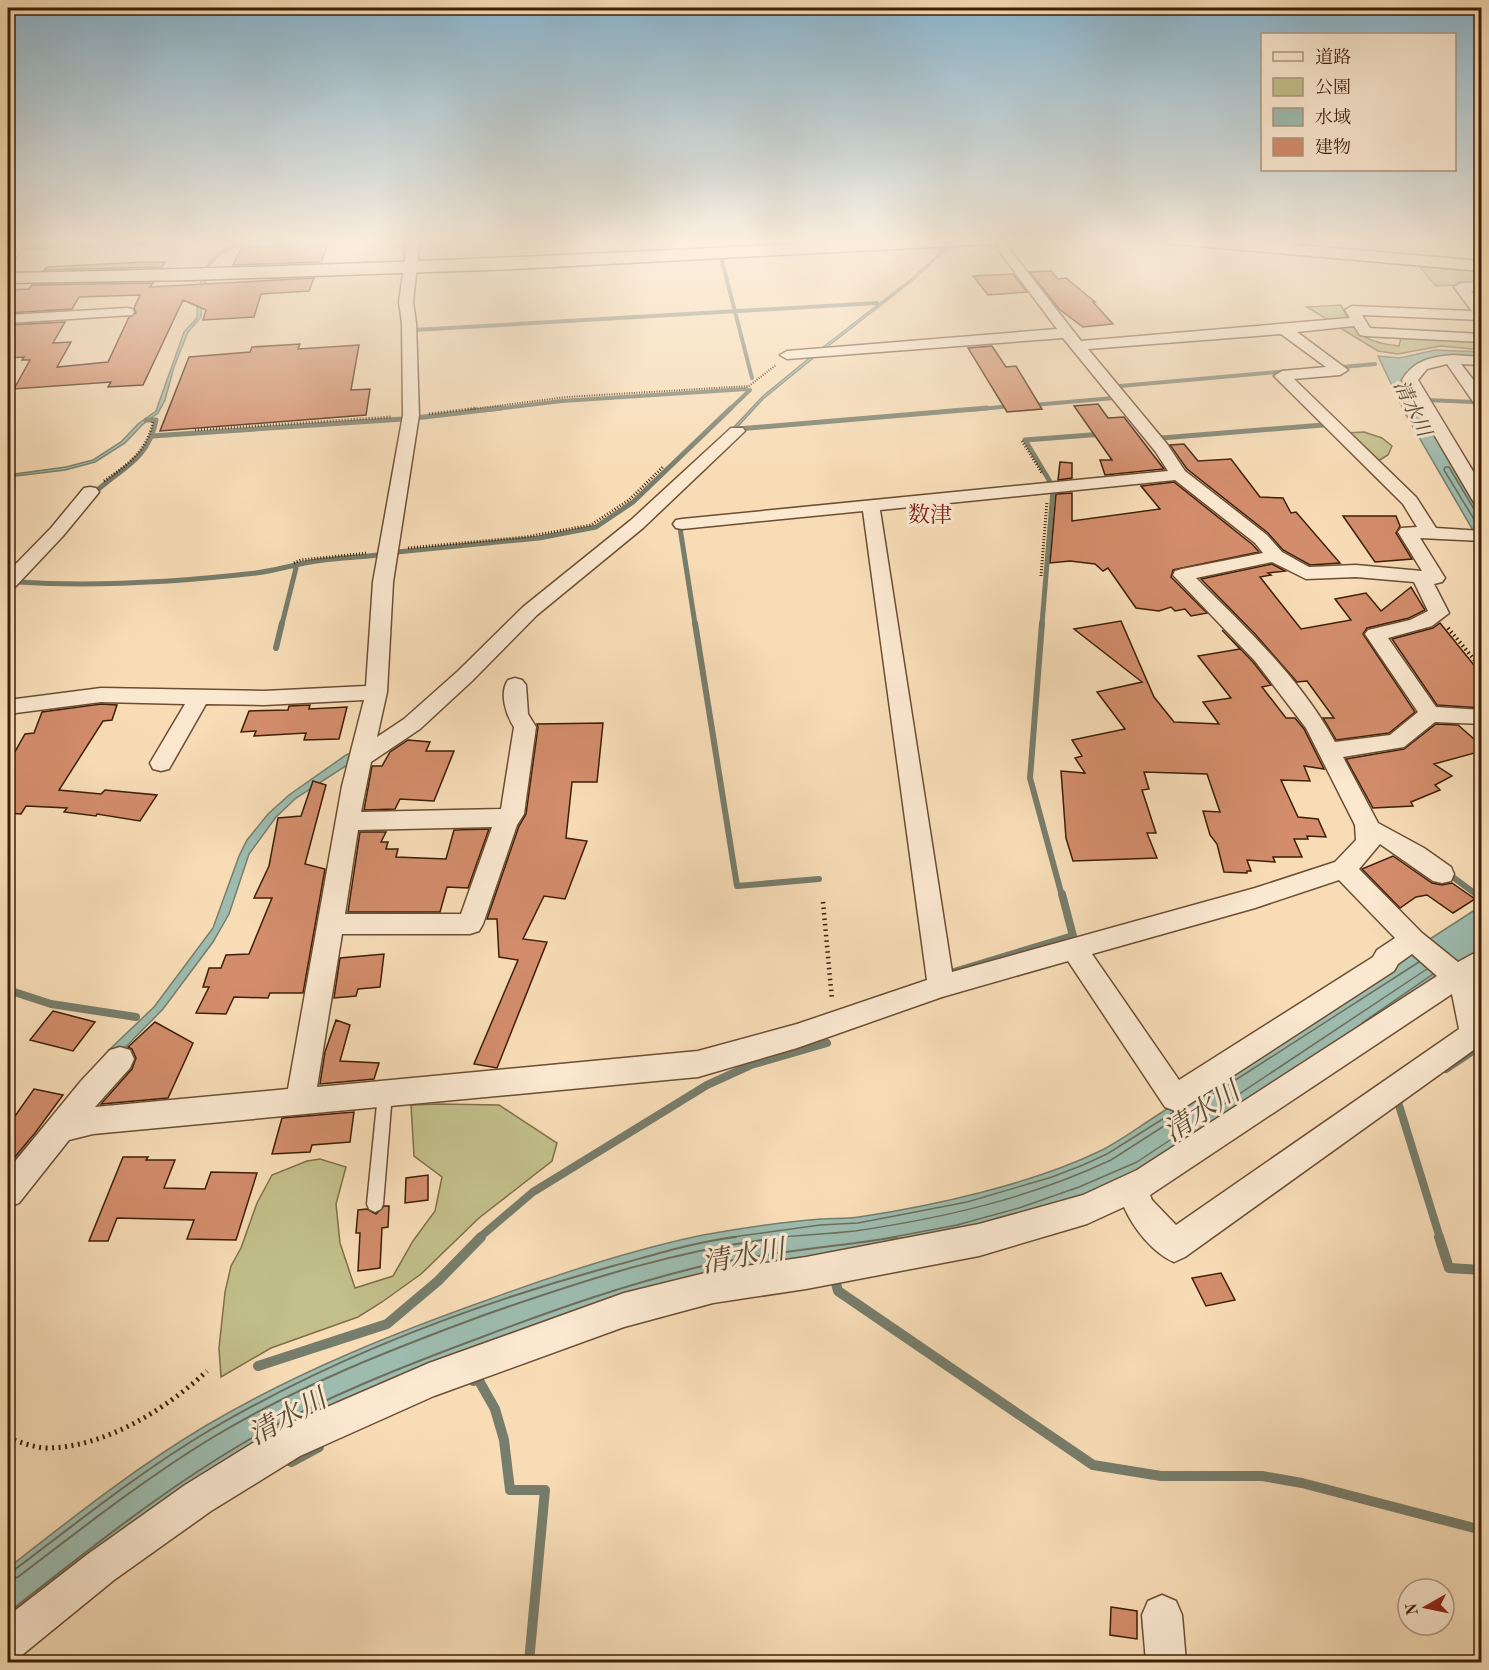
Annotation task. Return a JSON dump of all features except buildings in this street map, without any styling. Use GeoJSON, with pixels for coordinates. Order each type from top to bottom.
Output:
{"type":"FeatureCollection","features":[{"type":"Feature","properties":{"kind":"street"},"geometry":{"type":"LineString","coordinates":[[8,319],[43,317]]}},
{"type":"Feature","properties":{"kind":"street"},"geometry":{"type":"LineString","coordinates":[[300,1101],[348,821],[376,692],[383,582],[411,415],[408,317]]}},
{"type":"Feature","properties":{"kind":"street"},"geometry":{"type":"LineString","coordinates":[[1055,317],[1161,448],[1179,475],[1244,524],[1275,556],[1306,573],[1356,571],[1435,578],[1407,532],[1482,536]]}},
{"type":"Feature","properties":{"kind":"street"},"geometry":{"type":"LineString","coordinates":[[1356,317],[1365,332],[1482,338]]}},
{"type":"Feature","properties":{"kind":"street"},"geometry":{"type":"LineString","coordinates":[[1077,346],[1358,321]]}},
{"type":"Feature","properties":{"kind":"street"},"geometry":{"type":"LineString","coordinates":[[1284,329],[1340,369],[1282,376],[1410,501],[1430,532]]}},
{"type":"Feature","properties":{"kind":"street"},"geometry":{"type":"LineString","coordinates":[[787,355],[1067,333]]}},
{"type":"Feature","properties":{"kind":"street"},"geometry":{"type":"LineString","coordinates":[[1451,360],[1481,401]]}},
{"type":"Feature","properties":{"kind":"street"},"geometry":{"type":"LineString","coordinates":[[1482,361],[1451,360],[1432,363],[1416,371],[1412,375],[1411,384],[1482,501]]}},
{"type":"Feature","properties":{"kind":"street"},"geometry":{"type":"LineString","coordinates":[[361,758],[412,724],[473,669],[530,611],[637,524],[737,431]]}},
{"type":"Feature","properties":{"kind":"street"},"geometry":{"type":"LineString","coordinates":[[682,524],[1179,475]]}},
{"type":"Feature","properties":{"kind":"street"},"geometry":{"type":"LineString","coordinates":[[8,583],[57,532],[90,492]]}},
{"type":"Feature","properties":{"kind":"street"},"geometry":{"type":"LineString","coordinates":[[872,506],[941,986]]}},
{"type":"Feature","properties":{"kind":"street"},"geometry":{"type":"LineString","coordinates":[[61,1128],[93,1121],[698,1064],[796,1036],[941,986],[1255,898],[1344,869],[1368,843],[1367,828],[1315,725],[1262,656],[1182,575],[1275,556]]}},
{"type":"Feature","properties":{"kind":"street"},"geometry":{"type":"LineString","coordinates":[[1421,577],[1439,613],[1433,618],[1405,628],[1375,634],[1430,714]]}},
{"type":"Feature","properties":{"kind":"street"},"geometry":{"type":"LineString","coordinates":[[330,924],[470,924],[508,818],[512,814],[525,727],[517,715],[515,685]]}},
{"type":"Feature","properties":{"kind":"street"},"geometry":{"type":"LineString","coordinates":[[8,726],[14,706],[101,695],[264,698],[376,692]]}},
{"type":"Feature","properties":{"kind":"street"},"geometry":{"type":"LineString","coordinates":[[161,763],[199,698]]}},
{"type":"Feature","properties":{"kind":"street"},"geometry":{"type":"LineString","coordinates":[[1329,751],[1360,749],[1396,742],[1430,714],[1482,717]]}},
{"type":"Feature","properties":{"kind":"street"},"geometry":{"type":"LineString","coordinates":[[348,821],[508,818]]}},
{"type":"Feature","properties":{"kind":"street"},"geometry":{"type":"LineString","coordinates":[[1367,828],[1411,850],[1442,874]]}},
{"type":"Feature","properties":{"kind":"street"},"geometry":{"type":"LineString","coordinates":[[1344,869],[1413,940],[1471,979]]}},
{"type":"Feature","properties":{"kind":"street"},"geometry":{"type":"LineString","coordinates":[[1074,949],[1175,1098],[1385,963],[1386,958],[1413,940]]}},
{"type":"Feature","properties":{"kind":"street"},"geometry":{"type":"LineString","coordinates":[[8,1641],[101,1568],[198,1498],[287,1443],[429,1380],[624,1310],[713,1287],[806,1273],[979,1240],[1087,1209],[1148,1180],[1471,979]]}},
{"type":"Feature","properties":{"kind":"street"},"geometry":{"type":"LineString","coordinates":[[1132,1188],[1141,1210],[1174,1246],[1474,1034],[1467,1006],[1471,979]]}},
{"type":"Feature","properties":{"kind":"street"},"geometry":{"type":"LineString","coordinates":[[8,1192],[91,1089],[120,1059]]}},
{"type":"Feature","properties":{"kind":"street"},"geometry":{"type":"LineString","coordinates":[[1162,1615],[1166,1662]]}},
{"type":"Feature","properties":{"kind":"lane"},"geometry":{"type":"LineString","coordinates":[[375,1204],[384,1094]]}},
{"type":"Feature","properties":{"kind":"path"},"geometry":{"type":"LineString","coordinates":[[195,430],[411,415],[577,397],[749,386],[787,355]]}},
{"type":"Feature","properties":{"kind":"path"},"geometry":{"type":"LineString","coordinates":[[90,492],[139,456],[150,435],[153,421]]}},
{"type":"Feature","properties":{"kind":"path"},"geometry":{"type":"LineString","coordinates":[[1022,441],[1049,487],[1041,576]]}},
{"type":"Feature","properties":{"kind":"path"},"geometry":{"type":"LineString","coordinates":[[294,563],[309,559],[388,550],[526,537],[591,525],[629,500],[664,466]]}},
{"type":"Feature","properties":{"kind":"path"},"geometry":{"type":"LineString","coordinates":[[1437,615],[1482,669]]}},
{"type":"Feature","properties":{"kind":"path"},"geometry":{"type":"LineString","coordinates":[[823,902],[835,1022]]}},
{"type":"Feature","properties":{"kind":"path"},"geometry":{"type":"LineString","coordinates":[[8,1438],[46,1448],[77,1445],[113,1431],[148,1413],[191,1387],[207,1371]]}},
{"type":"Feature","properties":{"kind":"green space"},"geometry":{"type":"Polygon","coordinates":[[[1323,317],[1347,317],[1349,321],[1333,323],[1323,317]]]}},
{"type":"Feature","properties":{"kind":"green space"},"geometry":{"type":"Polygon","coordinates":[[[1351,323],[1366,337],[1385,344],[1399,346],[1401,337],[1481,341],[1481,350],[1441,346],[1398,354],[1378,351],[1337,326],[1351,323]]]}},
{"type":"Feature","properties":{"kind":"green space"},"geometry":{"type":"Polygon","coordinates":[[[1364,432],[1382,438],[1392,446],[1388,455],[1378,461],[1346,433],[1364,432]]]}},
{"type":"Feature","properties":{"kind":"green space"},"geometry":{"type":"Polygon","coordinates":[[[411,1105],[499,1105],[557,1143],[552,1161],[479,1218],[421,1274],[382,1302],[358,1317],[271,1348],[221,1377],[219,1348],[225,1292],[231,1266],[241,1248],[257,1203],[272,1175],[307,1161],[320,1159],[346,1167],[336,1204],[340,1243],[355,1288],[393,1276],[413,1241],[435,1211],[442,1177],[414,1156],[411,1105]]]}},
{"type":"Feature","properties":{"kind":"water"},"geometry":{"type":"Polygon","coordinates":[[[201,317],[188,332],[174,367],[165,400],[158,413],[142,425],[125,443],[95,462],[65,470],[8,477],[8,475],[66,467],[93,460],[121,442],[138,424],[156,411],[184,332],[197,318],[201,317]]]}},
{"type":"Feature","properties":{"kind":"water"},"geometry":{"type":"Polygon","coordinates":[[[862,317],[866,317],[823,350],[818,351],[862,317]]]}},
{"type":"Feature","properties":{"kind":"water","name":"清水川"},"geometry":{"type":"Polygon","coordinates":[[[1435,350],[1481,352],[1481,359],[1458,358],[1408,374],[1481,510],[1481,541],[1406,415],[1378,356],[1400,358],[1435,350]]]}},
{"type":"Feature","properties":{"kind":"water"},"geometry":{"type":"Polygon","coordinates":[[[813,355],[817,355],[763,399],[729,436],[641,518],[526,611],[510,630],[412,720],[386,740],[296,798],[276,817],[249,854],[229,914],[213,942],[163,1009],[99,1074],[8,1181],[8,1167],[109,1050],[154,1007],[213,928],[239,856],[247,840],[268,814],[289,795],[346,755],[371,745],[406,720],[455,677],[522,610],[645,510],[734,427],[762,397],[813,355]]]}},
{"type":"Feature","properties":{"kind":"water","name":"清水川"},"geometry":{"type":"Polygon","coordinates":[[[1481,906],[1481,948],[1346,1041],[1100,1195],[447,1364],[77,1576],[8,1630],[8,1568],[155,1458],[207,1425],[276,1388],[419,1325],[544,1280],[623,1255],[732,1230],[806,1220],[854,1218],[918,1207],[982,1192],[1073,1163],[1120,1140],[1481,906]]]}},
{"type":"Feature","properties":{"kind":"waterway"},"geometry":{"type":"LineString","coordinates":[[414,330],[638,317]]}},
{"type":"Feature","properties":{"kind":"waterway"},"geometry":{"type":"LineString","coordinates":[[736,317],[752,378]]}},
{"type":"Feature","properties":{"kind":"waterway"},"geometry":{"type":"LineString","coordinates":[[1343,367],[1375,364]]}},
{"type":"Feature","properties":{"kind":"waterway"},"geometry":{"type":"LineString","coordinates":[[1120,386],[1289,371]]}},
{"type":"Feature","properties":{"kind":"waterway"},"geometry":{"type":"LineString","coordinates":[[488,410],[562,401],[747,389]]}},
{"type":"Feature","properties":{"kind":"waterway"},"geometry":{"type":"LineString","coordinates":[[729,410],[750,390]]}},
{"type":"Feature","properties":{"kind":"waterway"},"geometry":{"type":"LineString","coordinates":[[1033,405],[1114,398]]}},
{"type":"Feature","properties":{"kind":"waterway","name":"清水川"},"geometry":{"type":"LineString","coordinates":[[1426,400],[1474,402]]}},
{"type":"Feature","properties":{"kind":"waterway"},"geometry":{"type":"LineString","coordinates":[[969,410],[1012,406]]}},
{"type":"Feature","properties":{"kind":"waterway"},"geometry":{"type":"LineString","coordinates":[[415,418],[501,408]]}},
{"type":"Feature","properties":{"kind":"waterway"},"geometry":{"type":"LineString","coordinates":[[397,552],[539,538],[596,527],[633,502],[731,408]]}},
{"type":"Feature","properties":{"kind":"waterway"},"geometry":{"type":"LineString","coordinates":[[737,429],[987,408]]}},
{"type":"Feature","properties":{"kind":"waterway"},"geometry":{"type":"LineString","coordinates":[[152,436],[403,419]]}},
{"type":"Feature","properties":{"kind":"waterway"},"geometry":{"type":"LineString","coordinates":[[91,496],[131,464],[146,446],[156,420],[146,420]]}},
{"type":"Feature","properties":{"kind":"waterway"},"geometry":{"type":"LineString","coordinates":[[1157,434],[1161,438],[1323,425]]}},
{"type":"Feature","properties":{"kind":"waterway"},"geometry":{"type":"LineString","coordinates":[[1052,485],[1025,440],[1103,434]]}},
{"type":"Feature","properties":{"kind":"waterway"},"geometry":{"type":"LineString","coordinates":[[1042,624],[1053,490],[1046,491]]}},
{"type":"Feature","properties":{"kind":"waterway"},"geometry":{"type":"LineString","coordinates":[[687,527],[680,528],[695,624]]}},
{"type":"Feature","properties":{"kind":"waterway"},"geometry":{"type":"LineString","coordinates":[[18,582],[107,584],[197,579],[262,572],[323,560],[378,555]]}},
{"type":"Feature","properties":{"kind":"waterway"},"geometry":{"type":"LineString","coordinates":[[282,624],[296,568],[294,566]]}},
{"type":"Feature","properties":{"kind":"waterway"},"geometry":{"type":"LineString","coordinates":[[276,648],[282,623]]}},
{"type":"Feature","properties":{"kind":"waterway"},"geometry":{"type":"LineString","coordinates":[[695,623],[737,886],[819,879]]}},
{"type":"Feature","properties":{"kind":"waterway"},"geometry":{"type":"LineString","coordinates":[[1042,623],[1030,778],[1062,896]]}},
{"type":"Feature","properties":{"kind":"waterway"},"geometry":{"type":"LineString","coordinates":[[1446,872],[1477,895]]}},
{"type":"Feature","properties":{"kind":"waterway"},"geometry":{"type":"LineString","coordinates":[[954,972],[1073,936],[1062,894]]}},
{"type":"Feature","properties":{"kind":"waterway"},"geometry":{"type":"LineString","coordinates":[[8,990],[51,1004],[136,1017]]}},
{"type":"Feature","properties":{"kind":"waterway"},"geometry":{"type":"LineString","coordinates":[[1482,1012],[1479,1011],[1482,1020]]}},
{"type":"Feature","properties":{"kind":"waterway"},"geometry":{"type":"LineString","coordinates":[[479,1238],[533,1192],[707,1085],[751,1065],[827,1043]]}},
{"type":"Feature","properties":{"kind":"waterway"},"geometry":{"type":"LineString","coordinates":[[1446,1069],[1482,1045]]}},
{"type":"Feature","properties":{"kind":"waterway"},"geometry":{"type":"LineString","coordinates":[[1398,1102],[1440,1238]]}},
{"type":"Feature","properties":{"kind":"waterway"},"geometry":{"type":"LineString","coordinates":[[258,1366],[387,1324],[438,1281],[481,1237]]}},
{"type":"Feature","properties":{"kind":"waterway"},"geometry":{"type":"LineString","coordinates":[[1439,1237],[1449,1268],[1482,1270]]}},
{"type":"Feature","properties":{"kind":"waterway"},"geometry":{"type":"LineString","coordinates":[[834,1276],[838,1291],[1093,1465],[1161,1476],[1262,1476],[1302,1483],[1482,1530]]}},
{"type":"Feature","properties":{"kind":"waterway"},"geometry":{"type":"LineString","coordinates":[[473,1381],[478,1379],[495,1409],[504,1440],[510,1490],[545,1490],[529,1662]]}},
{"type":"Feature","properties":{"kind":"waterway"},"geometry":{"type":"LineString","coordinates":[[291,1462],[319,1447]]}},
{"type":"Feature","properties":{"kind":"district","name":"数津"},"geometry":{"type":"Point","coordinates":[930,514]}}]}
